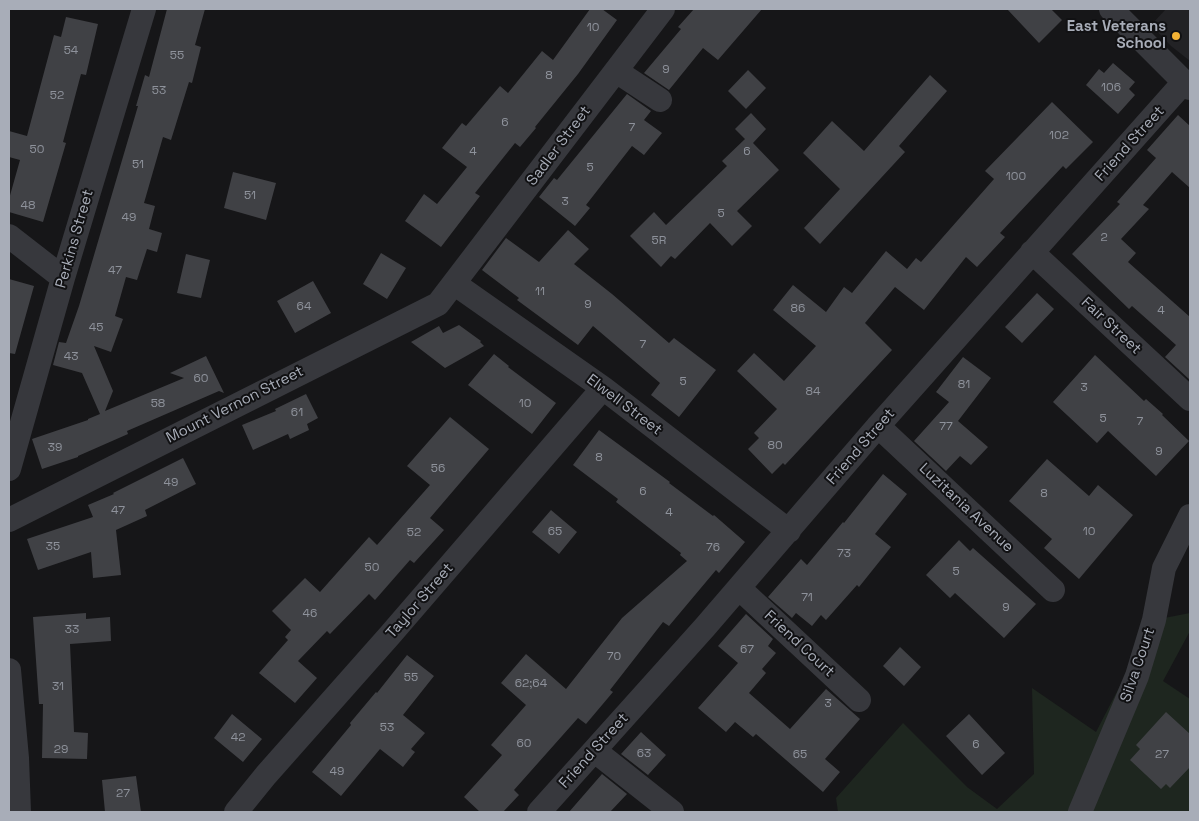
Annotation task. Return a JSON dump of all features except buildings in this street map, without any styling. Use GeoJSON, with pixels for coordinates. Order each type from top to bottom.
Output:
{"type":"FeatureCollection","features":[{"type":"Feature","properties":{"kind":"street","name":"Perkins Street"},"geometry":{"type":"LineString","coordinates":[[9,469],[63,278],[144,9]]}},
{"type":"Feature","properties":{"kind":"street","name":"Sadler Street"},"geometry":{"type":"LineString","coordinates":[[455,284],[663,9]]}},
{"type":"Feature","properties":{"kind":"street"},"geometry":{"type":"LineString","coordinates":[[1111,9],[1187,85]]}},
{"type":"Feature","properties":{"kind":"street"},"geometry":{"type":"LineString","coordinates":[[616,71],[660,100]]}},
{"type":"Feature","properties":{"kind":"street","name":"Friend Street"},"geometry":{"type":"LineString","coordinates":[[539,812],[739,588],[878,426],[1032,252],[1187,85]]}},
{"type":"Feature","properties":{"kind":"street"},"geometry":{"type":"LineString","coordinates":[[9,236],[63,278]]}},
{"type":"Feature","properties":{"kind":"street","name":"Fair Street"},"geometry":{"type":"LineString","coordinates":[[1032,252],[1190,399]]}},
{"type":"Feature","properties":{"kind":"street","name":"Elwell Street"},"geometry":{"type":"LineString","coordinates":[[455,284],[603,388],[789,530]]}},
{"type":"Feature","properties":{"kind":"street","name":"Mount Vernon Street"},"geometry":{"type":"LineString","coordinates":[[9,520],[438,304],[455,284]]}},
{"type":"Feature","properties":{"kind":"street","name":"Taylor Street"},"geometry":{"type":"LineString","coordinates":[[236,812],[266,775],[390,635],[603,388]]}},
{"type":"Feature","properties":{"kind":"street","name":"Luzitania Avenue"},"geometry":{"type":"LineString","coordinates":[[878,426],[1053,590]]}},
{"type":"Feature","properties":{"kind":"street","name":"Silva Court"},"geometry":{"type":"LineString","coordinates":[[1080,812],[1137,676],[1154,620],[1164,568],[1190,516]]}},
{"type":"Feature","properties":{"kind":"street","name":"Friend Court"},"geometry":{"type":"LineString","coordinates":[[739,588],[859,700]]}},
{"type":"Feature","properties":{"kind":"street"},"geometry":{"type":"LineString","coordinates":[[9,670],[17,758],[19,812]]}},
{"type":"Feature","properties":{"kind":"street"},"geometry":{"type":"LineString","coordinates":[[595,751],[672,812]]}},
{"type":"Feature","properties":{"kind":"shaded area","name":"East Veterans School"},"geometry":{"type":"Polygon","coordinates":[[[1166,9],[1190,9],[1190,61],[1171,46],[1151,25],[1166,9]]]}},
{"type":"Feature","properties":{"kind":"shaded area"},"geometry":{"type":"Polygon","coordinates":[[[1190,613],[1190,631],[1163,681],[1190,699],[1190,812],[838,812],[836,798],[903,723],[967,787],[997,809],[1034,774],[1032,688],[1096,732],[1154,620],[1190,613]]]}},
{"type":"Feature","properties":{"kind":"place","name":"East Veterans School"},"geometry":{"type":"Point","coordinates":[1176,36]}}]}
